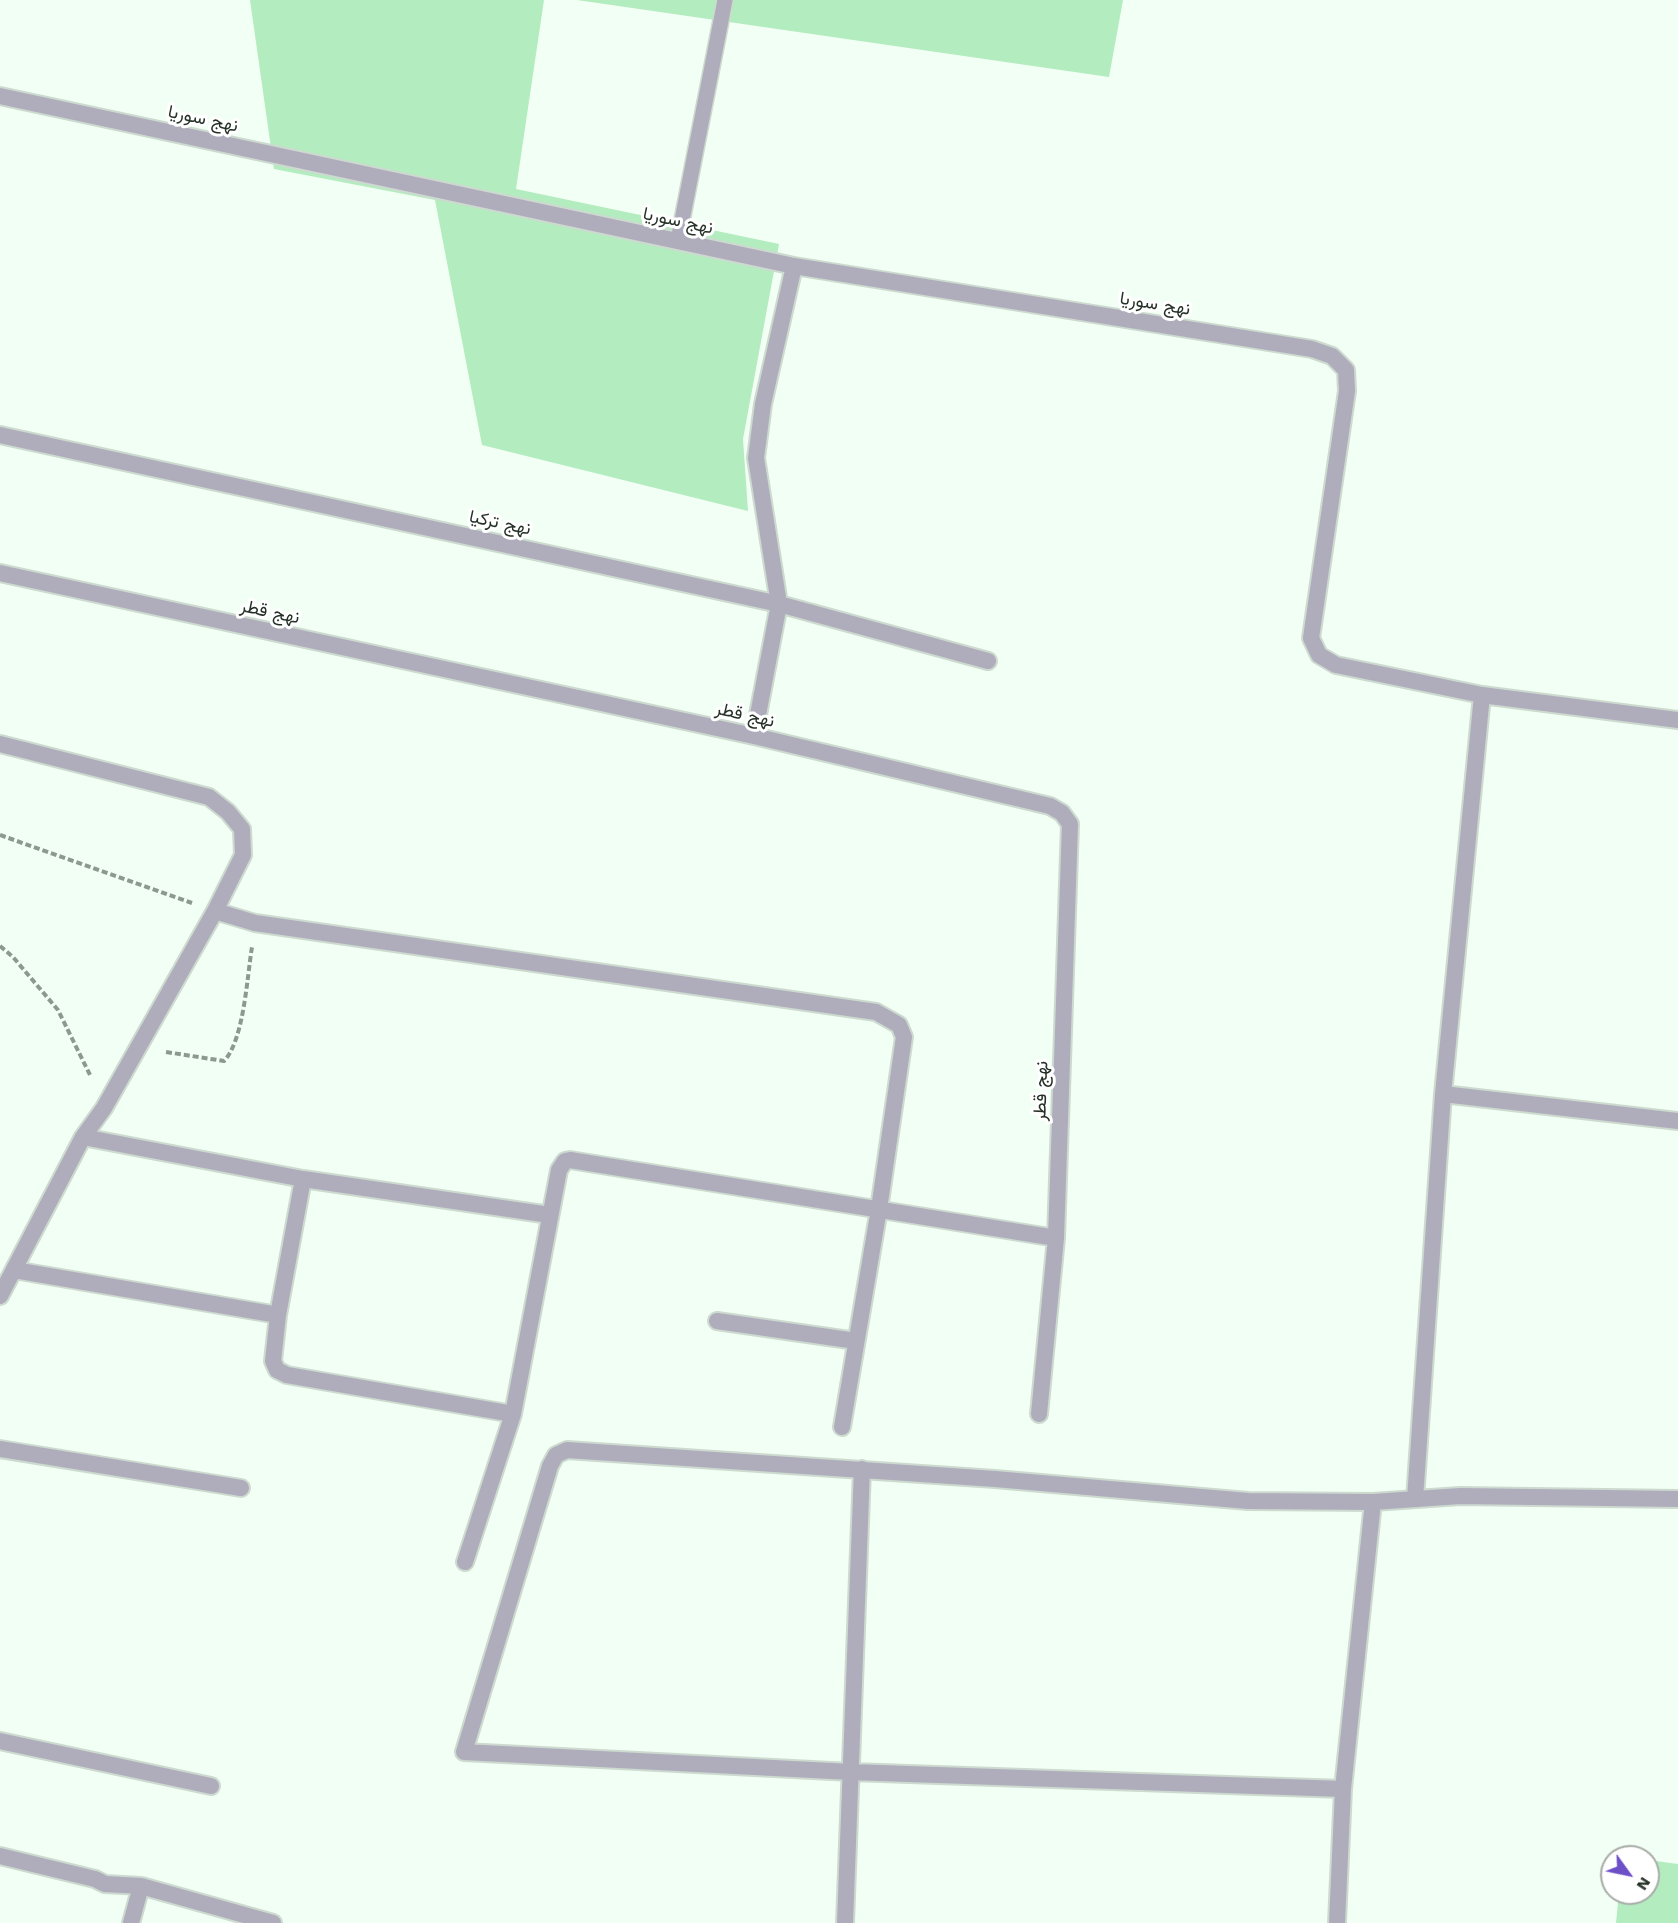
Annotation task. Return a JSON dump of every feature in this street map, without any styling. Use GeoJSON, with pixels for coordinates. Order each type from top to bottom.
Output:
{"type":"FeatureCollection","features":[{"type":"Feature","properties":{"kind":"street","name":"نهج سوريا"},"geometry":{"type":"LineString","coordinates":[[0,96],[794,266],[1312,349],[1332,356],[1346,370],[1347,391],[1311,638],[1319,655],[1336,665],[1482,695]]}},
{"type":"Feature","properties":{"kind":"street"},"geometry":{"type":"LineString","coordinates":[[754,736],[779,604],[756,458],[763,404],[794,266]]}},
{"type":"Feature","properties":{"kind":"street","name":"نهج تركيا"},"geometry":{"type":"LineString","coordinates":[[0,435],[779,604],[988,661]]}},
{"type":"Feature","properties":{"kind":"street","name":"نهج قطر"},"geometry":{"type":"LineString","coordinates":[[0,573],[754,736],[1050,806],[1062,813],[1070,824],[1056,1238],[1039,1414]]}},
{"type":"Feature","properties":{"kind":"street"},"geometry":{"type":"LineString","coordinates":[[1415,1499],[1443,1094],[1482,695],[1678,720]]}},
{"type":"Feature","properties":{"kind":"street"},"geometry":{"type":"LineString","coordinates":[[0,744],[209,797],[228,812],[242,829],[243,855],[215,911],[104,1108],[83,1137],[0,1296]]}},
{"type":"Feature","properties":{"kind":"street"},"geometry":{"type":"LineString","coordinates":[[215,911],[255,923],[876,1012],[899,1025],[904,1036],[879,1209],[842,1427]]}},
{"type":"Feature","properties":{"kind":"street"},"geometry":{"type":"LineString","coordinates":[[1443,1094],[1678,1121]]}},
{"type":"Feature","properties":{"kind":"street"},"geometry":{"type":"LineString","coordinates":[[83,1137],[303,1179],[550,1215]]}},
{"type":"Feature","properties":{"kind":"street"},"geometry":{"type":"LineString","coordinates":[[465,1562],[513,1414],[559,1170],[566,1161],[1056,1238]]}},
{"type":"Feature","properties":{"kind":"street"},"geometry":{"type":"LineString","coordinates":[[303,1179],[278,1315],[273,1361],[278,1370],[287,1375],[513,1414]]}},
{"type":"Feature","properties":{"kind":"street"},"geometry":{"type":"LineString","coordinates":[[14,1270],[278,1315]]}},
{"type":"Feature","properties":{"kind":"street"},"geometry":{"type":"LineString","coordinates":[[717,1321],[856,1341]]}},
{"type":"Feature","properties":{"kind":"street"},"geometry":{"type":"LineString","coordinates":[[0,1449],[241,1488]]}},
{"type":"Feature","properties":{"kind":"street"},"geometry":{"type":"LineString","coordinates":[[1343,1789],[851,1772],[464,1752],[550,1466],[556,1455],[567,1450],[862,1469],[1248,1501],[1373,1502],[1460,1496],[1678,1499]]}},
{"type":"Feature","properties":{"kind":"street"},"geometry":{"type":"LineString","coordinates":[[845,1923],[862,1469]]}},
{"type":"Feature","properties":{"kind":"street"},"geometry":{"type":"LineString","coordinates":[[1337,1923],[1343,1789],[1373,1502]]}},
{"type":"Feature","properties":{"kind":"street"},"geometry":{"type":"LineString","coordinates":[[0,1741],[211,1786]]}},
{"type":"Feature","properties":{"kind":"street"},"geometry":{"type":"LineString","coordinates":[[0,1856],[95,1879],[105,1884],[141,1886],[273,1923]]}},
{"type":"Feature","properties":{"kind":"street"},"geometry":{"type":"LineString","coordinates":[[131,1923],[141,1886]]}},
{"type":"Feature","properties":{"kind":"lane"},"geometry":{"type":"LineString","coordinates":[[678,241],[725,0]]}},
{"type":"Feature","properties":{"kind":"path"},"geometry":{"type":"LineString","coordinates":[[0,835],[215,911]]}},
{"type":"Feature","properties":{"kind":"path"},"geometry":{"type":"LineString","coordinates":[[138,1047],[224,1061],[237,1040],[255,923]]}},
{"type":"Feature","properties":{"kind":"path"},"geometry":{"type":"LineString","coordinates":[[0,946],[13,957],[58,1010],[104,1108]]}},
{"type":"Feature","properties":{"kind":"green space"},"geometry":{"type":"Polygon","coordinates":[[[250,0],[544,0],[516,189],[779,244],[743,439],[748,511],[482,445],[435,200],[274,169],[250,0]]]}},
{"type":"Feature","properties":{"kind":"green space"},"geometry":{"type":"Polygon","coordinates":[[[577,0],[1123,0],[1109,77],[577,0]]]}},
{"type":"Feature","properties":{"kind":"green space"},"geometry":{"type":"Polygon","coordinates":[[[1660,1862],[1678,1864],[1678,1923],[1616,1923],[1618,1905],[1660,1905],[1660,1862]]]}}]}
